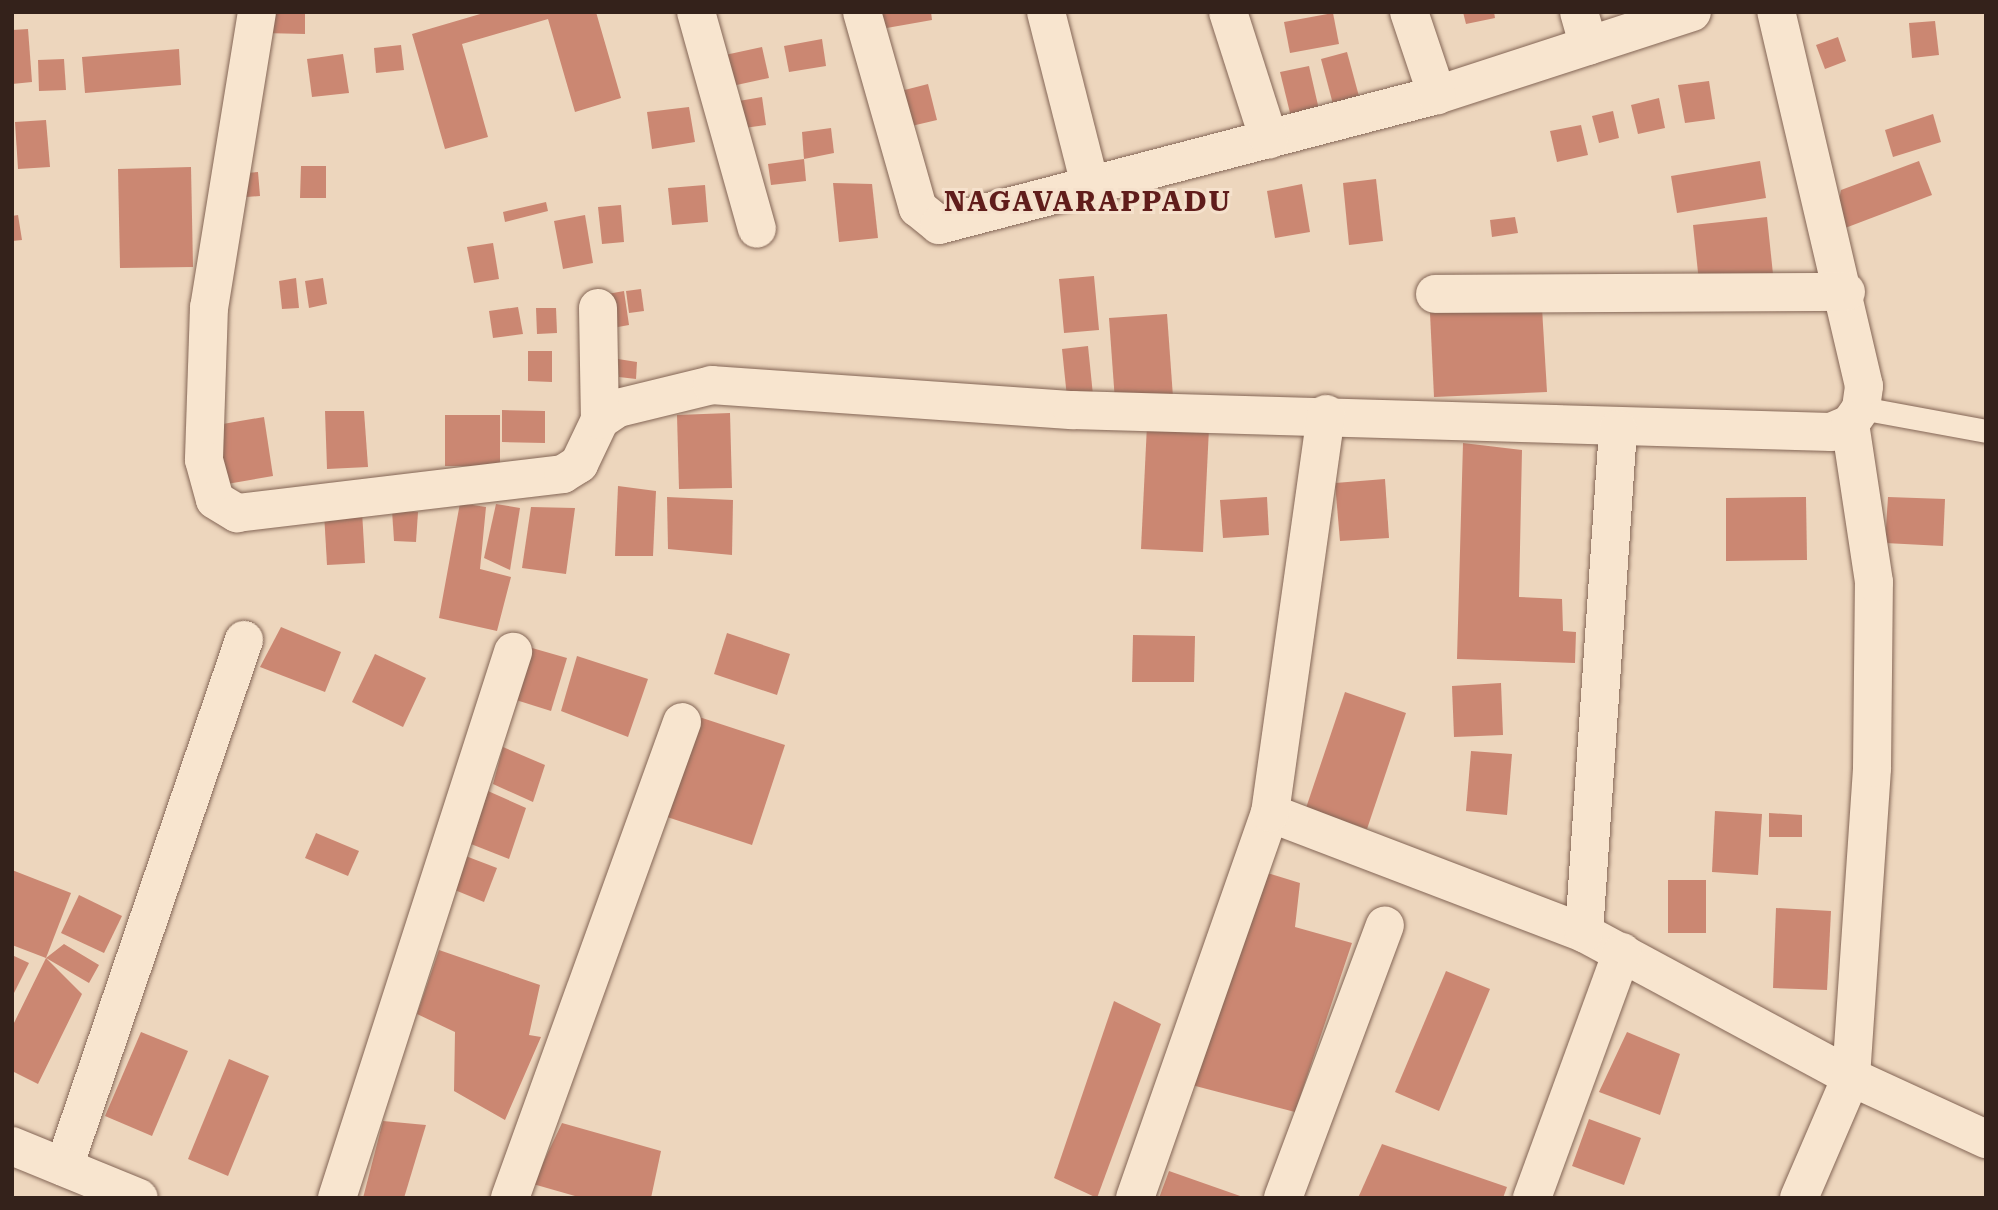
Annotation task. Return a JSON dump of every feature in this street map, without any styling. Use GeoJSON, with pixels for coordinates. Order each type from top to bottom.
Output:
{"type":"FeatureCollection","features":[{"type":"Feature","properties":{"kind":"street"},"geometry":{"type":"LineString","coordinates":[[257,12],[209,307],[204,460],[215,500],[237,513],[563,474],[579,464],[600,420],[598,308]]}},
{"type":"Feature","properties":{"kind":"street"},"geometry":{"type":"LineString","coordinates":[[696,12],[757,229]]}},
{"type":"Feature","properties":{"kind":"street"},"geometry":{"type":"LineString","coordinates":[[862,12],[927,220],[959,223],[1437,95],[1584,29],[1692,12]]}},
{"type":"Feature","properties":{"kind":"street"},"geometry":{"type":"LineString","coordinates":[[1046,12],[1091,188]]}},
{"type":"Feature","properties":{"kind":"street"},"geometry":{"type":"LineString","coordinates":[[1228,12],[1269,141]]}},
{"type":"Feature","properties":{"kind":"street"},"geometry":{"type":"LineString","coordinates":[[1409,12],[1437,95]]}},
{"type":"Feature","properties":{"kind":"street"},"geometry":{"type":"LineString","coordinates":[[1776,12],[1846,292],[1864,386],[1855,416],[1876,630],[1851,1077],[1799,1198]]}},
{"type":"Feature","properties":{"kind":"street"},"geometry":{"type":"LineString","coordinates":[[1435,294],[1846,292]]}},
{"type":"Feature","properties":{"kind":"street"},"geometry":{"type":"LineString","coordinates":[[600,420],[618,408],[712,385],[1072,410],[1326,414],[1618,429],[1804,433],[1855,416]]}},
{"type":"Feature","properties":{"kind":"street"},"geometry":{"type":"LineString","coordinates":[[1135,1198],[1270,813],[1326,414]]}},
{"type":"Feature","properties":{"kind":"street"},"geometry":{"type":"LineString","coordinates":[[1584,933],[1618,429]]}},
{"type":"Feature","properties":{"kind":"street"},"geometry":{"type":"LineString","coordinates":[[64,1167],[244,640]]}},
{"type":"Feature","properties":{"kind":"street"},"geometry":{"type":"LineString","coordinates":[[337,1198],[513,652]]}},
{"type":"Feature","properties":{"kind":"street"},"geometry":{"type":"LineString","coordinates":[[510,1198],[682,722]]}},
{"type":"Feature","properties":{"kind":"street"},"geometry":{"type":"LineString","coordinates":[[1270,813],[1584,933],[1851,1077],[1986,1139]]}},
{"type":"Feature","properties":{"kind":"street"},"geometry":{"type":"LineString","coordinates":[[1283,1198],[1385,925]]}},
{"type":"Feature","properties":{"kind":"street"},"geometry":{"type":"LineString","coordinates":[[1532,1198],[1622,952]]}},
{"type":"Feature","properties":{"kind":"street"},"geometry":{"type":"LineString","coordinates":[[12,1146],[139,1198]]}},
{"type":"Feature","properties":{"kind":"lane"},"geometry":{"type":"LineString","coordinates":[[1855,416],[1986,430]]}},
{"type":"Feature","properties":{"kind":"building"},"geometry":{"type":"Polygon","coordinates":[[[264,12],[305,12],[305,34],[264,33],[264,12]]]}},
{"type":"Feature","properties":{"kind":"building"},"geometry":{"type":"Polygon","coordinates":[[[487,12],[596,12],[621,98],[575,112],[548,19],[462,44],[488,137],[445,149],[412,34],[487,12]]]}},
{"type":"Feature","properties":{"kind":"building"},"geometry":{"type":"Polygon","coordinates":[[[878,12],[931,12],[932,20],[881,29],[878,12]]]}},
{"type":"Feature","properties":{"kind":"building"},"geometry":{"type":"Polygon","coordinates":[[[1463,12],[1494,12],[1495,18],[1466,24],[1463,12]]]}},
{"type":"Feature","properties":{"kind":"building"},"geometry":{"type":"Polygon","coordinates":[[[1333,13],[1339,44],[1290,53],[1284,22],[1333,13]]]}},
{"type":"Feature","properties":{"kind":"building"},"geometry":{"type":"Polygon","coordinates":[[[1935,21],[1939,55],[1912,58],[1909,23],[1935,21]]]}},
{"type":"Feature","properties":{"kind":"building"},"geometry":{"type":"Polygon","coordinates":[[[28,29],[32,82],[12,84],[12,30],[28,29]]]}},
{"type":"Feature","properties":{"kind":"building"},"geometry":{"type":"Polygon","coordinates":[[[1838,37],[1846,61],[1825,69],[1816,45],[1838,37]]]}},
{"type":"Feature","properties":{"kind":"building"},"geometry":{"type":"Polygon","coordinates":[[[822,39],[826,66],[789,72],[784,46],[822,39]]]}},
{"type":"Feature","properties":{"kind":"building"},"geometry":{"type":"Polygon","coordinates":[[[401,45],[404,70],[376,73],[374,48],[401,45]]]}},
{"type":"Feature","properties":{"kind":"building"},"geometry":{"type":"Polygon","coordinates":[[[762,47],[769,78],[732,86],[725,55],[762,47]]]}},
{"type":"Feature","properties":{"kind":"building"},"geometry":{"type":"Polygon","coordinates":[[[179,49],[181,85],[85,93],[82,57],[179,49]]]}},
{"type":"Feature","properties":{"kind":"building"},"geometry":{"type":"Polygon","coordinates":[[[1347,52],[1360,100],[1334,108],[1321,59],[1347,52]]]}},
{"type":"Feature","properties":{"kind":"building"},"geometry":{"type":"Polygon","coordinates":[[[343,54],[349,93],[312,97],[307,59],[343,54]]]}},
{"type":"Feature","properties":{"kind":"building"},"geometry":{"type":"Polygon","coordinates":[[[64,59],[66,90],[39,91],[38,60],[64,59]]]}},
{"type":"Feature","properties":{"kind":"building"},"geometry":{"type":"Polygon","coordinates":[[[1309,66],[1320,114],[1292,121],[1280,72],[1309,66]]]}},
{"type":"Feature","properties":{"kind":"building"},"geometry":{"type":"Polygon","coordinates":[[[1709,81],[1715,119],[1685,123],[1678,85],[1709,81]]]}},
{"type":"Feature","properties":{"kind":"building"},"geometry":{"type":"Polygon","coordinates":[[[928,84],[937,120],[903,128],[893,93],[928,84]]]}},
{"type":"Feature","properties":{"kind":"building"},"geometry":{"type":"Polygon","coordinates":[[[762,97],[766,125],[737,129],[733,102],[762,97]]]}},
{"type":"Feature","properties":{"kind":"building"},"geometry":{"type":"Polygon","coordinates":[[[1659,98],[1665,128],[1638,134],[1631,105],[1659,98]]]}},
{"type":"Feature","properties":{"kind":"building"},"geometry":{"type":"Polygon","coordinates":[[[689,107],[695,142],[652,149],[647,112],[689,107]]]}},
{"type":"Feature","properties":{"kind":"building"},"geometry":{"type":"Polygon","coordinates":[[[1613,111],[1619,138],[1599,143],[1592,116],[1613,111]]]}},
{"type":"Feature","properties":{"kind":"building"},"geometry":{"type":"Polygon","coordinates":[[[1933,114],[1941,142],[1893,157],[1885,130],[1933,114]]]}},
{"type":"Feature","properties":{"kind":"building"},"geometry":{"type":"Polygon","coordinates":[[[46,120],[50,167],[18,169],[15,122],[46,120]]]}},
{"type":"Feature","properties":{"kind":"building"},"geometry":{"type":"Polygon","coordinates":[[[1581,125],[1588,155],[1557,162],[1550,131],[1581,125]]]}},
{"type":"Feature","properties":{"kind":"building"},"geometry":{"type":"Polygon","coordinates":[[[831,128],[834,153],[804,159],[802,132],[831,128]]]}},
{"type":"Feature","properties":{"kind":"building"},"geometry":{"type":"Polygon","coordinates":[[[804,159],[806,181],[771,185],[768,164],[804,159]]]}},
{"type":"Feature","properties":{"kind":"building"},"geometry":{"type":"Polygon","coordinates":[[[1760,161],[1766,198],[1677,213],[1671,176],[1760,161]]]}},
{"type":"Feature","properties":{"kind":"building"},"geometry":{"type":"Polygon","coordinates":[[[1919,161],[1932,195],[1832,233],[1841,190],[1919,161]]]}},
{"type":"Feature","properties":{"kind":"building"},"geometry":{"type":"Polygon","coordinates":[[[301,166],[326,166],[326,198],[300,198],[301,166]]]}},
{"type":"Feature","properties":{"kind":"building"},"geometry":{"type":"Polygon","coordinates":[[[191,167],[193,267],[120,268],[118,169],[191,167]]]}},
{"type":"Feature","properties":{"kind":"building"},"geometry":{"type":"Polygon","coordinates":[[[258,172],[260,196],[233,198],[231,174],[258,172]]]}},
{"type":"Feature","properties":{"kind":"building"},"geometry":{"type":"Polygon","coordinates":[[[1376,179],[1383,241],[1349,245],[1343,183],[1376,179]]]}},
{"type":"Feature","properties":{"kind":"building"},"geometry":{"type":"Polygon","coordinates":[[[833,183],[872,184],[878,238],[839,242],[833,183]]]}},
{"type":"Feature","properties":{"kind":"building"},"geometry":{"type":"Polygon","coordinates":[[[1302,184],[1310,232],[1275,238],[1267,191],[1302,184]]]}},
{"type":"Feature","properties":{"kind":"building"},"geometry":{"type":"Polygon","coordinates":[[[705,185],[708,222],[672,225],[668,188],[705,185]]]}},
{"type":"Feature","properties":{"kind":"building"},"geometry":{"type":"Polygon","coordinates":[[[546,202],[548,211],[505,222],[503,212],[546,202]]]}},
{"type":"Feature","properties":{"kind":"building"},"geometry":{"type":"Polygon","coordinates":[[[621,205],[624,242],[602,244],[598,207],[621,205]]]}},
{"type":"Feature","properties":{"kind":"building"},"geometry":{"type":"Polygon","coordinates":[[[18,215],[22,240],[12,241],[12,216],[18,215]]]}},
{"type":"Feature","properties":{"kind":"building"},"geometry":{"type":"Polygon","coordinates":[[[585,215],[593,263],[563,269],[554,221],[585,215]]]}},
{"type":"Feature","properties":{"kind":"building"},"geometry":{"type":"Polygon","coordinates":[[[1515,217],[1518,233],[1492,237],[1490,220],[1515,217]]]}},
{"type":"Feature","properties":{"kind":"building"},"geometry":{"type":"Polygon","coordinates":[[[1767,217],[1773,274],[1699,282],[1693,225],[1767,217]]]}},
{"type":"Feature","properties":{"kind":"building"},"geometry":{"type":"Polygon","coordinates":[[[493,243],[499,279],[474,283],[467,247],[493,243]]]}},
{"type":"Feature","properties":{"kind":"building"},"geometry":{"type":"Polygon","coordinates":[[[1094,276],[1099,330],[1064,333],[1059,279],[1094,276]]]}},
{"type":"Feature","properties":{"kind":"building"},"geometry":{"type":"Polygon","coordinates":[[[296,278],[299,308],[282,309],[279,281],[296,278]]]}},
{"type":"Feature","properties":{"kind":"building"},"geometry":{"type":"Polygon","coordinates":[[[323,278],[327,304],[309,308],[305,281],[323,278]]]}},
{"type":"Feature","properties":{"kind":"building"},"geometry":{"type":"Polygon","coordinates":[[[641,289],[644,311],[629,313],[626,291],[641,289]]]}},
{"type":"Feature","properties":{"kind":"building"},"geometry":{"type":"Polygon","coordinates":[[[624,291],[629,325],[607,329],[602,295],[624,291]]]}},
{"type":"Feature","properties":{"kind":"building"},"geometry":{"type":"Polygon","coordinates":[[[518,307],[523,334],[493,338],[489,311],[518,307]]]}},
{"type":"Feature","properties":{"kind":"building"},"geometry":{"type":"Polygon","coordinates":[[[536,308],[556,308],[557,333],[537,334],[536,308]]]}},
{"type":"Feature","properties":{"kind":"building"},"geometry":{"type":"Polygon","coordinates":[[[1542,308],[1547,392],[1434,397],[1430,313],[1542,308]]]}},
{"type":"Feature","properties":{"kind":"building"},"geometry":{"type":"Polygon","coordinates":[[[1167,314],[1173,397],[1115,401],[1109,318],[1167,314]]]}},
{"type":"Feature","properties":{"kind":"building"},"geometry":{"type":"Polygon","coordinates":[[[1088,346],[1094,405],[1068,407],[1062,349],[1088,346]]]}},
{"type":"Feature","properties":{"kind":"building"},"geometry":{"type":"Polygon","coordinates":[[[528,351],[552,351],[552,382],[528,381],[528,351]]]}},
{"type":"Feature","properties":{"kind":"building"},"geometry":{"type":"Polygon","coordinates":[[[618,359],[637,362],[636,379],[619,377],[618,359]]]}},
{"type":"Feature","properties":{"kind":"building"},"geometry":{"type":"Polygon","coordinates":[[[502,410],[545,411],[545,443],[502,442],[502,410]]]}},
{"type":"Feature","properties":{"kind":"building"},"geometry":{"type":"Polygon","coordinates":[[[325,411],[364,411],[368,467],[327,469],[325,411]]]}},
{"type":"Feature","properties":{"kind":"building"},"geometry":{"type":"Polygon","coordinates":[[[730,413],[732,488],[679,489],[677,415],[730,413]]]}},
{"type":"Feature","properties":{"kind":"building"},"geometry":{"type":"Polygon","coordinates":[[[445,415],[500,415],[500,466],[445,466],[445,415]]]}},
{"type":"Feature","properties":{"kind":"building"},"geometry":{"type":"Polygon","coordinates":[[[264,417],[273,476],[227,484],[217,425],[264,417]]]}},
{"type":"Feature","properties":{"kind":"building"},"geometry":{"type":"Polygon","coordinates":[[[1147,425],[1209,428],[1203,552],[1141,549],[1147,425]]]}},
{"type":"Feature","properties":{"kind":"building"},"geometry":{"type":"Polygon","coordinates":[[[1463,443],[1522,450],[1519,597],[1562,599],[1563,631],[1576,632],[1575,663],[1457,659],[1463,443]]]}},
{"type":"Feature","properties":{"kind":"building"},"geometry":{"type":"Polygon","coordinates":[[[1385,479],[1389,538],[1340,541],[1335,483],[1385,479]]]}},
{"type":"Feature","properties":{"kind":"building"},"geometry":{"type":"Polygon","coordinates":[[[618,486],[656,491],[653,556],[615,556],[618,486]]]}},
{"type":"Feature","properties":{"kind":"building"},"geometry":{"type":"Polygon","coordinates":[[[667,497],[733,500],[732,555],[668,549],[667,497]]]}},
{"type":"Feature","properties":{"kind":"building"},"geometry":{"type":"Polygon","coordinates":[[[1267,497],[1269,535],[1223,538],[1220,500],[1267,497]]]}},
{"type":"Feature","properties":{"kind":"building"},"geometry":{"type":"Polygon","coordinates":[[[1806,497],[1807,560],[1726,561],[1726,498],[1806,497]]]}},
{"type":"Feature","properties":{"kind":"building"},"geometry":{"type":"Polygon","coordinates":[[[1888,497],[1945,499],[1943,546],[1885,543],[1888,497]]]}},
{"type":"Feature","properties":{"kind":"building"},"geometry":{"type":"Polygon","coordinates":[[[460,503],[486,507],[480,569],[511,577],[497,631],[439,618],[460,503]]]}},
{"type":"Feature","properties":{"kind":"building"},"geometry":{"type":"Polygon","coordinates":[[[496,504],[520,508],[510,570],[484,558],[496,504]]]}},
{"type":"Feature","properties":{"kind":"building"},"geometry":{"type":"Polygon","coordinates":[[[531,507],[575,508],[566,574],[522,568],[531,507]]]}},
{"type":"Feature","properties":{"kind":"building"},"geometry":{"type":"Polygon","coordinates":[[[392,510],[418,512],[416,542],[394,541],[392,510]]]}},
{"type":"Feature","properties":{"kind":"building"},"geometry":{"type":"Polygon","coordinates":[[[362,511],[365,563],[327,565],[324,513],[362,511]]]}},
{"type":"Feature","properties":{"kind":"building"},"geometry":{"type":"Polygon","coordinates":[[[281,627],[341,652],[325,692],[260,667],[281,627]]]}},
{"type":"Feature","properties":{"kind":"building"},"geometry":{"type":"Polygon","coordinates":[[[727,633],[790,654],[777,695],[714,674],[727,633]]]}},
{"type":"Feature","properties":{"kind":"building"},"geometry":{"type":"Polygon","coordinates":[[[1133,635],[1195,636],[1194,682],[1132,682],[1133,635]]]}},
{"type":"Feature","properties":{"kind":"building"},"geometry":{"type":"Polygon","coordinates":[[[532,648],[567,658],[551,711],[516,700],[532,648]]]}},
{"type":"Feature","properties":{"kind":"building"},"geometry":{"type":"Polygon","coordinates":[[[375,654],[426,678],[403,727],[352,702],[375,654]]]}},
{"type":"Feature","properties":{"kind":"building"},"geometry":{"type":"Polygon","coordinates":[[[577,656],[648,679],[628,737],[561,711],[577,656]]]}},
{"type":"Feature","properties":{"kind":"building"},"geometry":{"type":"Polygon","coordinates":[[[1501,683],[1503,735],[1454,737],[1452,686],[1501,683]]]}},
{"type":"Feature","properties":{"kind":"building"},"geometry":{"type":"Polygon","coordinates":[[[1345,692],[1406,713],[1367,829],[1306,808],[1345,692]]]}},
{"type":"Feature","properties":{"kind":"building"},"geometry":{"type":"Polygon","coordinates":[[[690,714],[785,745],[752,845],[658,814],[690,714]]]}},
{"type":"Feature","properties":{"kind":"building"},"geometry":{"type":"Polygon","coordinates":[[[503,747],[545,765],[533,802],[493,784],[503,747]]]}},
{"type":"Feature","properties":{"kind":"building"},"geometry":{"type":"Polygon","coordinates":[[[1471,751],[1512,754],[1507,815],[1466,811],[1471,751]]]}},
{"type":"Feature","properties":{"kind":"building"},"geometry":{"type":"Polygon","coordinates":[[[488,791],[526,808],[509,859],[471,844],[488,791]]]}},
{"type":"Feature","properties":{"kind":"building"},"geometry":{"type":"Polygon","coordinates":[[[1715,811],[1762,814],[1758,875],[1712,872],[1715,811]]]}},
{"type":"Feature","properties":{"kind":"building"},"geometry":{"type":"Polygon","coordinates":[[[1769,813],[1802,815],[1802,837],[1769,837],[1769,813]]]}},
{"type":"Feature","properties":{"kind":"building"},"geometry":{"type":"Polygon","coordinates":[[[316,833],[359,851],[348,876],[305,858],[316,833]]]}},
{"type":"Feature","properties":{"kind":"building"},"geometry":{"type":"Polygon","coordinates":[[[463,855],[497,868],[484,902],[450,888],[463,855]]]}},
{"type":"Feature","properties":{"kind":"building"},"geometry":{"type":"Polygon","coordinates":[[[12,870],[71,893],[46,958],[12,945],[12,870]]]}},
{"type":"Feature","properties":{"kind":"building"},"geometry":{"type":"Polygon","coordinates":[[[1261,871],[1300,883],[1295,927],[1352,943],[1295,1112],[1184,1083],[1261,871]]]}},
{"type":"Feature","properties":{"kind":"building"},"geometry":{"type":"Polygon","coordinates":[[[1668,880],[1706,880],[1706,933],[1668,933],[1668,880]]]}},
{"type":"Feature","properties":{"kind":"building"},"geometry":{"type":"Polygon","coordinates":[[[79,895],[122,916],[104,953],[61,933],[79,895]]]}},
{"type":"Feature","properties":{"kind":"building"},"geometry":{"type":"Polygon","coordinates":[[[1776,908],[1831,911],[1827,990],[1773,988],[1776,908]]]}},
{"type":"Feature","properties":{"kind":"building"},"geometry":{"type":"Polygon","coordinates":[[[64,944],[99,965],[89,983],[46,958],[64,944]]]}},
{"type":"Feature","properties":{"kind":"building"},"geometry":{"type":"Polygon","coordinates":[[[439,950],[540,985],[529,1035],[541,1037],[505,1120],[454,1091],[455,1032],[417,1014],[439,950]]]}},
{"type":"Feature","properties":{"kind":"building"},"geometry":{"type":"Polygon","coordinates":[[[12,955],[29,963],[12,997],[12,955]]]}},
{"type":"Feature","properties":{"kind":"building"},"geometry":{"type":"Polygon","coordinates":[[[46,958],[82,994],[38,1084],[12,1071],[12,1027],[46,958]]]}},
{"type":"Feature","properties":{"kind":"building"},"geometry":{"type":"Polygon","coordinates":[[[1446,971],[1490,989],[1439,1111],[1395,1092],[1446,971]]]}},
{"type":"Feature","properties":{"kind":"building"},"geometry":{"type":"Polygon","coordinates":[[[1114,1001],[1161,1024],[1097,1198],[1054,1178],[1114,1001]]]}},
{"type":"Feature","properties":{"kind":"building"},"geometry":{"type":"Polygon","coordinates":[[[141,1032],[188,1051],[152,1136],[105,1116],[141,1032]]]}},
{"type":"Feature","properties":{"kind":"building"},"geometry":{"type":"Polygon","coordinates":[[[1627,1032],[1680,1054],[1660,1115],[1599,1092],[1627,1032]]]}},
{"type":"Feature","properties":{"kind":"building"},"geometry":{"type":"Polygon","coordinates":[[[229,1059],[269,1076],[228,1176],[188,1159],[229,1059]]]}},
{"type":"Feature","properties":{"kind":"building"},"geometry":{"type":"Polygon","coordinates":[[[1589,1119],[1641,1138],[1624,1185],[1572,1166],[1589,1119]]]}},
{"type":"Feature","properties":{"kind":"building"},"geometry":{"type":"Polygon","coordinates":[[[383,1121],[426,1125],[404,1198],[363,1198],[383,1121]]]}},
{"type":"Feature","properties":{"kind":"building"},"geometry":{"type":"Polygon","coordinates":[[[562,1123],[661,1151],[651,1198],[582,1198],[533,1184],[562,1123]]]}},
{"type":"Feature","properties":{"kind":"building"},"geometry":{"type":"Polygon","coordinates":[[[1382,1144],[1507,1187],[1503,1198],[1358,1198],[1382,1144]]]}},
{"type":"Feature","properties":{"kind":"building"},"geometry":{"type":"Polygon","coordinates":[[[1169,1171],[1243,1197],[1243,1198],[1159,1198],[1169,1171]]]}},
{"type":"Feature","properties":{"kind":"district","name":"NAGAVARAPPADU"},"geometry":{"type":"Point","coordinates":[1088,202]}}]}
